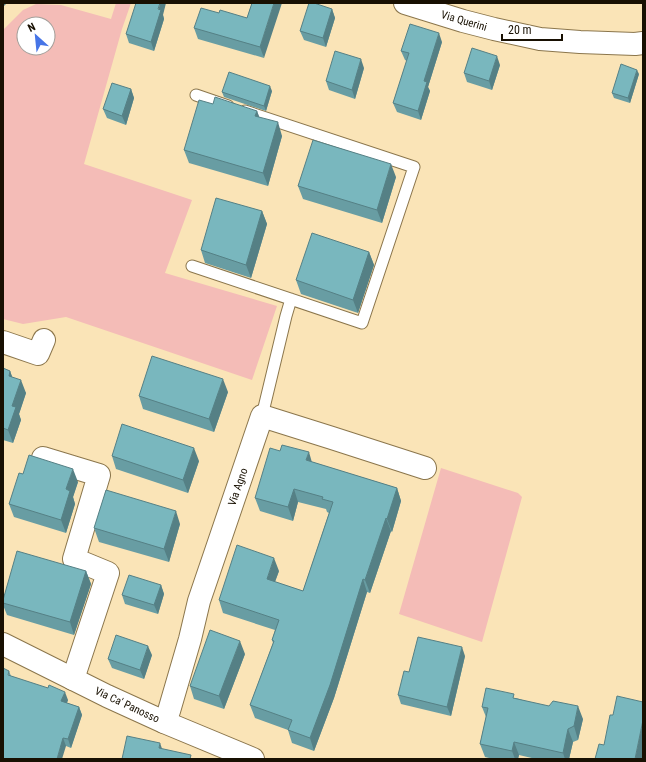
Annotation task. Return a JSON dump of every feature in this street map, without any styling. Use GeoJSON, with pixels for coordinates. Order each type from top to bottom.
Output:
{"type":"FeatureCollection","features":[{"type":"Feature","properties":{"kind":"street","name":"Via Querini"},"geometry":{"type":"LineString","coordinates":[[405,3],[463,21],[540,39],[580,42],[643,43]]}},
{"type":"Feature","properties":{"kind":"street"},"geometry":{"type":"LineString","coordinates":[[3,342],[38,354],[44,340]]}},
{"type":"Feature","properties":{"kind":"street"},"geometry":{"type":"LineString","coordinates":[[262,416],[425,468]]}},
{"type":"Feature","properties":{"kind":"street","name":"Via Agno"},"geometry":{"type":"LineString","coordinates":[[164,722],[169,711],[190,639],[199,601],[262,416]]}},
{"type":"Feature","properties":{"kind":"street"},"geometry":{"type":"LineString","coordinates":[[43,458],[99,475],[74,559],[108,573],[73,680]]}},
{"type":"Feature","properties":{"kind":"street","name":"Via Ca' Panosso"},"geometry":{"type":"LineString","coordinates":[[3,644],[107,696],[164,722],[253,759]]}},
{"type":"Feature","properties":{"kind":"lane"},"geometry":{"type":"LineString","coordinates":[[192,266],[362,323],[414,167],[196,95]]}},
{"type":"Feature","properties":{"kind":"lane"},"geometry":{"type":"LineString","coordinates":[[262,416],[291,299]]}},
{"type":"Feature","properties":{"kind":"shaded area"},"geometry":{"type":"Polygon","coordinates":[[[116,3],[131,3],[122,29],[84,164],[192,200],[165,273],[277,306],[252,380],[66,317],[23,324],[3,319],[3,30],[16,17],[16,56],[56,56],[56,16],[17,16],[23,10],[36,4],[61,5],[111,19],[116,3]]]}},
{"type":"Feature","properties":{"kind":"shaded area"},"geometry":{"type":"Polygon","coordinates":[[[441,468],[518,493],[522,497],[482,642],[399,614],[441,468]]]}},
{"type":"Feature","properties":{"kind":"building"},"geometry":{"type":"Polygon","coordinates":[[[136,3],[160,3],[158,9],[161,10],[151,42],[126,34],[136,3]]]}},
{"type":"Feature","properties":{"kind":"building"},"geometry":{"type":"Polygon","coordinates":[[[252,3],[274,3],[260,47],[194,28],[201,8],[219,13],[220,10],[247,18],[252,3]]]}},
{"type":"Feature","properties":{"kind":"building"},"geometry":{"type":"Polygon","coordinates":[[[309,3],[314,3],[332,9],[323,38],[300,31],[309,3]]]}},
{"type":"Feature","properties":{"kind":"building"},"geometry":{"type":"Polygon","coordinates":[[[410,24],[439,33],[424,81],[427,82],[418,111],[393,103],[409,53],[401,51],[410,24]]]}},
{"type":"Feature","properties":{"kind":"building"},"geometry":{"type":"Polygon","coordinates":[[[472,48],[497,56],[489,81],[464,73],[472,48]]]}},
{"type":"Feature","properties":{"kind":"building"},"geometry":{"type":"Polygon","coordinates":[[[335,51],[361,59],[352,90],[326,81],[335,51]]]}},
{"type":"Feature","properties":{"kind":"building"},"geometry":{"type":"Polygon","coordinates":[[[621,64],[637,70],[628,98],[612,93],[621,64]]]}},
{"type":"Feature","properties":{"kind":"building"},"geometry":{"type":"Polygon","coordinates":[[[229,72],[270,86],[264,106],[222,92],[229,72]]]}},
{"type":"Feature","properties":{"kind":"building"},"geometry":{"type":"Polygon","coordinates":[[[112,83],[131,89],[122,116],[103,109],[112,83]]]}},
{"type":"Feature","properties":{"kind":"building"},"geometry":{"type":"Polygon","coordinates":[[[215,97],[257,111],[255,116],[278,122],[263,173],[184,150],[199,100],[213,104],[215,97]]]}},
{"type":"Feature","properties":{"kind":"building"},"geometry":{"type":"Polygon","coordinates":[[[313,140],[391,164],[377,210],[298,186],[313,140]]]}},
{"type":"Feature","properties":{"kind":"building"},"geometry":{"type":"Polygon","coordinates":[[[216,198],[262,211],[246,265],[201,250],[216,198]]]}},
{"type":"Feature","properties":{"kind":"building"},"geometry":{"type":"Polygon","coordinates":[[[312,233],[369,252],[353,300],[296,280],[312,233]]]}},
{"type":"Feature","properties":{"kind":"building"},"geometry":{"type":"Polygon","coordinates":[[[152,356],[223,379],[209,419],[139,396],[152,356]]]}},
{"type":"Feature","properties":{"kind":"building"},"geometry":{"type":"Polygon","coordinates":[[[3,368],[10,371],[9,376],[21,380],[12,406],[16,407],[8,430],[3,428],[3,368]]]}},
{"type":"Feature","properties":{"kind":"building"},"geometry":{"type":"Polygon","coordinates":[[[122,424],[194,448],[183,480],[112,456],[122,424]]]}},
{"type":"Feature","properties":{"kind":"building"},"geometry":{"type":"Polygon","coordinates":[[[282,445],[309,452],[306,460],[397,488],[365,580],[363,579],[330,685],[310,738],[288,730],[292,720],[250,705],[274,641],[272,640],[279,620],[219,600],[237,545],[274,558],[267,579],[303,591],[333,502],[322,499],[323,497],[294,489],[288,507],[255,498],[270,448],[280,451],[282,445]]]}},
{"type":"Feature","properties":{"kind":"building"},"geometry":{"type":"Polygon","coordinates":[[[29,455],[73,469],[66,489],[70,491],[61,520],[9,504],[19,473],[23,474],[29,455]]]}},
{"type":"Feature","properties":{"kind":"building"},"geometry":{"type":"Polygon","coordinates":[[[106,490],[176,511],[164,549],[94,528],[106,490]]]}},
{"type":"Feature","properties":{"kind":"building"},"geometry":{"type":"Polygon","coordinates":[[[17,551],[86,571],[70,622],[3,603],[17,551]]]}},
{"type":"Feature","properties":{"kind":"building"},"geometry":{"type":"Polygon","coordinates":[[[129,575],[161,585],[154,605],[122,595],[129,575]]]}},
{"type":"Feature","properties":{"kind":"building"},"geometry":{"type":"Polygon","coordinates":[[[210,630],[240,641],[219,696],[190,686],[210,630]]]}},
{"type":"Feature","properties":{"kind":"building"},"geometry":{"type":"Polygon","coordinates":[[[116,635],[148,646],[140,670],[108,659],[116,635]]]}},
{"type":"Feature","properties":{"kind":"building"},"geometry":{"type":"Polygon","coordinates":[[[418,637],[462,647],[447,707],[398,695],[404,671],[409,672],[418,637]]]}},
{"type":"Feature","properties":{"kind":"building"},"geometry":{"type":"Polygon","coordinates":[[[3,668],[9,671],[8,675],[48,688],[49,685],[65,692],[61,701],[79,707],[68,739],[63,738],[57,759],[3,759],[3,668]]]}},
{"type":"Feature","properties":{"kind":"building"},"geometry":{"type":"Polygon","coordinates":[[[486,688],[514,694],[513,698],[549,706],[553,701],[578,706],[574,726],[568,729],[563,753],[514,742],[512,751],[480,744],[488,708],[482,707],[486,688]]]}},
{"type":"Feature","properties":{"kind":"building"},"geometry":{"type":"Polygon","coordinates":[[[617,696],[643,702],[643,720],[635,759],[595,759],[599,744],[604,745],[610,715],[613,715],[617,696]]]}},
{"type":"Feature","properties":{"kind":"building"},"geometry":{"type":"Polygon","coordinates":[[[127,736],[160,743],[159,748],[191,755],[190,759],[122,759],[127,736]]]}}]}
